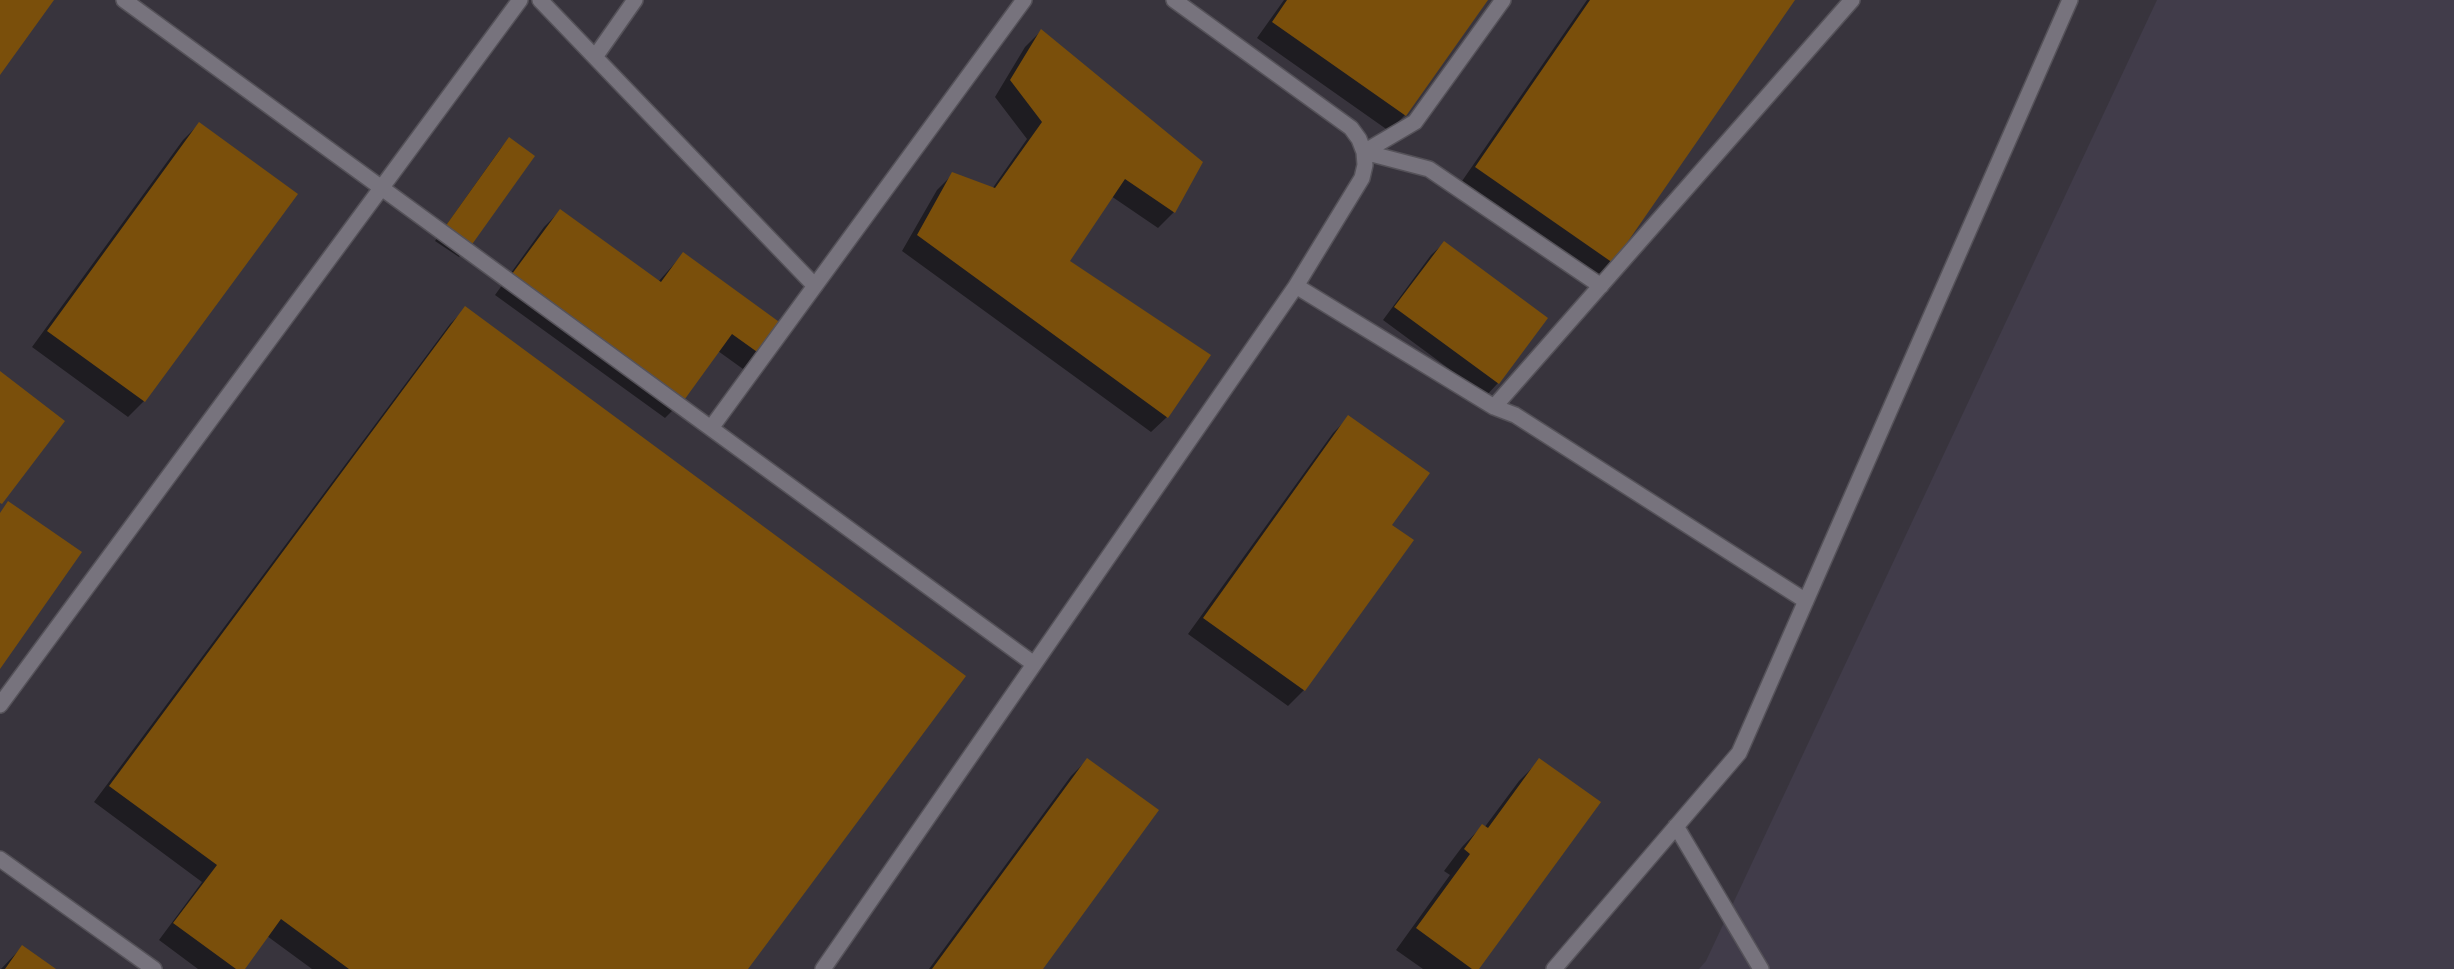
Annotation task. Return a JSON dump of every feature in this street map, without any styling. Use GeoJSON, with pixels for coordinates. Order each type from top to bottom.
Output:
{"type":"FeatureCollection","features":[{"type":"Feature","properties":{"kind":"lane"},"geometry":{"type":"LineString","coordinates":[[124,0],[1034,664]]}},
{"type":"Feature","properties":{"kind":"lane"},"geometry":{"type":"LineString","coordinates":[[0,705],[519,0]]}},
{"type":"Feature","properties":{"kind":"lane"},"geometry":{"type":"LineString","coordinates":[[540,0],[815,286]]}},
{"type":"Feature","properties":{"kind":"lane"},"geometry":{"type":"LineString","coordinates":[[595,57],[635,0]]}},
{"type":"Feature","properties":{"kind":"lane"},"geometry":{"type":"LineString","coordinates":[[711,428],[1024,0]]}},
{"type":"Feature","properties":{"kind":"lane"},"geometry":{"type":"LineString","coordinates":[[823,969],[1296,286],[1362,178],[1365,165],[1364,152],[1351,128],[1190,5],[1174,0]]}},
{"type":"Feature","properties":{"kind":"lane"},"geometry":{"type":"LineString","coordinates":[[1364,152],[1415,122],[1503,0]]}},
{"type":"Feature","properties":{"kind":"lane"},"geometry":{"type":"LineString","coordinates":[[1494,406],[1852,0]]}},
{"type":"Feature","properties":{"kind":"lane"},"geometry":{"type":"LineString","coordinates":[[1554,969],[1739,753],[2070,0]]}},
{"type":"Feature","properties":{"kind":"lane"},"geometry":{"type":"LineString","coordinates":[[1364,152],[1429,169],[1601,286]]}},
{"type":"Feature","properties":{"kind":"lane"},"geometry":{"type":"LineString","coordinates":[[1296,286],[1494,406],[1515,415],[1806,601]]}},
{"type":"Feature","properties":{"kind":"lane"},"geometry":{"type":"LineString","coordinates":[[1676,826],[1761,969]]}},
{"type":"Feature","properties":{"kind":"lane"},"geometry":{"type":"LineString","coordinates":[[0,859],[154,969]]}},
{"type":"Feature","properties":{"kind":"shaded area"},"geometry":{"type":"Polygon","coordinates":[[[2157,0],[2454,0],[2454,969],[1699,969],[1706,961],[2157,0]]]}},
{"type":"Feature","properties":{"kind":"building"},"geometry":{"type":"Polygon","coordinates":[[[0,0],[54,0],[0,75],[0,0]]]}},
{"type":"Feature","properties":{"kind":"building"},"geometry":{"type":"Polygon","coordinates":[[[1287,0],[1488,0],[1406,116],[1272,22],[1287,0]]]}},
{"type":"Feature","properties":{"kind":"building"},"geometry":{"type":"Polygon","coordinates":[[[1590,0],[1795,0],[1613,263],[1475,167],[1590,0]]]}},
{"type":"Feature","properties":{"kind":"building"},"geometry":{"type":"Polygon","coordinates":[[[1041,29],[1203,162],[1175,213],[1125,179],[1070,261],[1211,355],[1168,418],[917,235],[952,172],[995,188],[1042,122],[1010,80],[1041,29]]]}},
{"type":"Feature","properties":{"kind":"building"},"geometry":{"type":"Polygon","coordinates":[[[199,122],[298,194],[145,402],[47,331],[199,122]]]}},
{"type":"Feature","properties":{"kind":"building"},"geometry":{"type":"Polygon","coordinates":[[[509,137],[535,156],[468,250],[442,231],[509,137]]]}},
{"type":"Feature","properties":{"kind":"building"},"geometry":{"type":"Polygon","coordinates":[[[560,209],[661,282],[683,252],[782,324],[760,354],[732,334],[682,403],[509,278],[560,209]]]}},
{"type":"Feature","properties":{"kind":"building"},"geometry":{"type":"Polygon","coordinates":[[[1444,241],[1548,318],[1499,384],[1394,307],[1444,241]]]}},
{"type":"Feature","properties":{"kind":"building"},"geometry":{"type":"Polygon","coordinates":[[[465,306],[966,676],[748,969],[349,969],[281,919],[245,969],[236,969],[173,923],[217,865],[109,786],[465,306]]]}},
{"type":"Feature","properties":{"kind":"building"},"geometry":{"type":"Polygon","coordinates":[[[0,371],[65,421],[2,504],[0,503],[0,371]]]}},
{"type":"Feature","properties":{"kind":"building"},"geometry":{"type":"Polygon","coordinates":[[[1348,415],[1430,473],[1392,525],[1414,540],[1305,691],[1203,618],[1348,415]]]}},
{"type":"Feature","properties":{"kind":"building"},"geometry":{"type":"Polygon","coordinates":[[[8,501],[82,552],[0,669],[0,513],[8,501]]]}},
{"type":"Feature","properties":{"kind":"building"},"geometry":{"type":"Polygon","coordinates":[[[1087,758],[1159,810],[1043,969],[932,969],[1087,758]]]}},
{"type":"Feature","properties":{"kind":"building"},"geometry":{"type":"Polygon","coordinates":[[[1539,758],[1601,802],[1479,969],[1472,969],[1416,928],[1470,854],[1464,849],[1482,824],[1488,828],[1539,758]]]}},
{"type":"Feature","properties":{"kind":"building"},"geometry":{"type":"Polygon","coordinates":[[[22,945],[56,969],[5,969],[22,945]]]}}]}
